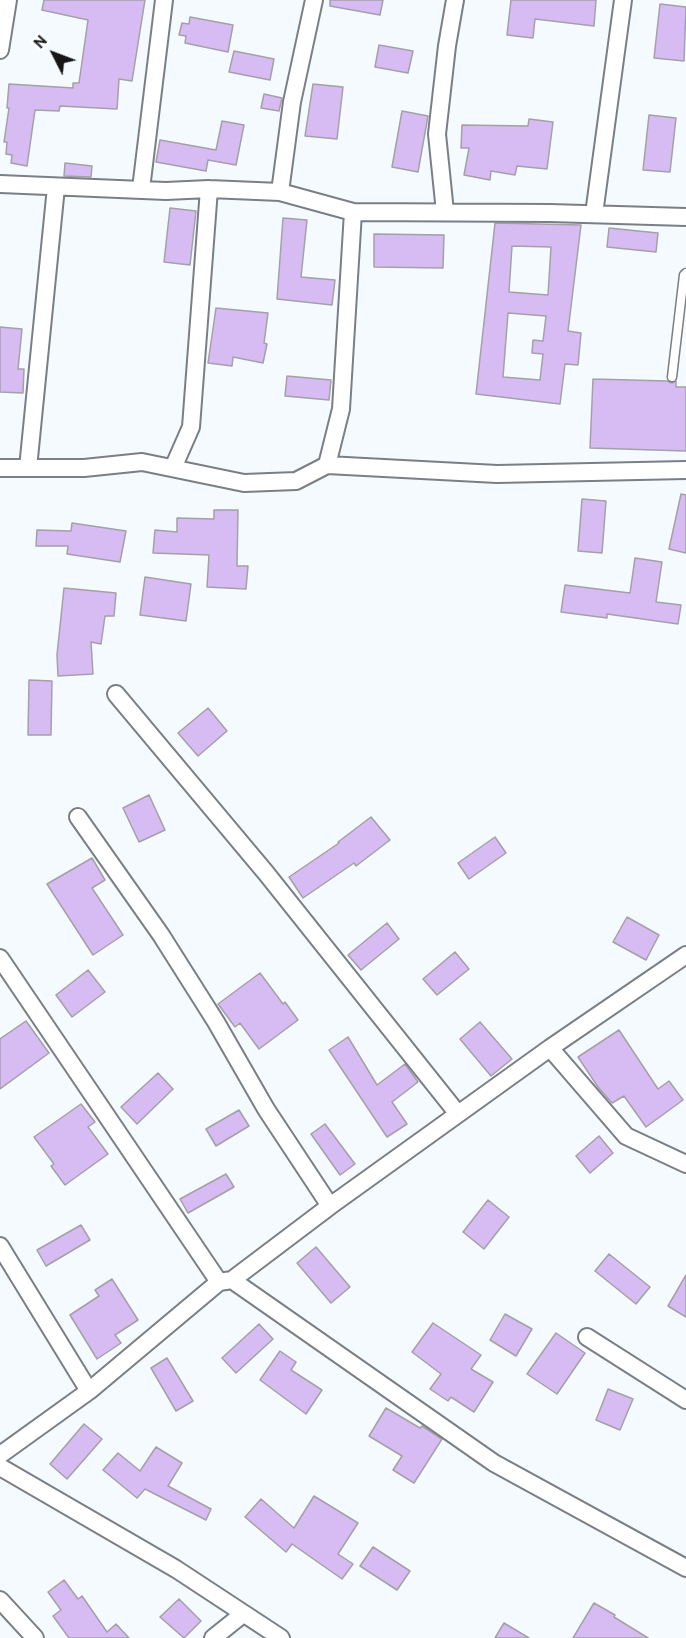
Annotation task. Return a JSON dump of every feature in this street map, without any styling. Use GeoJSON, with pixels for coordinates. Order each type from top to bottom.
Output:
{"type":"FeatureCollection","features":[{"type":"Feature","properties":{"kind":"street"},"geometry":{"type":"LineString","coordinates":[[0,50],[8,0]]}},
{"type":"Feature","properties":{"kind":"street"},"geometry":{"type":"LineString","coordinates":[[141,189],[164,0]]}},
{"type":"Feature","properties":{"kind":"street"},"geometry":{"type":"LineString","coordinates":[[280,192],[292,102],[314,0]]}},
{"type":"Feature","properties":{"kind":"street"},"geometry":{"type":"LineString","coordinates":[[445,212],[437,134],[455,0]]}},
{"type":"Feature","properties":{"kind":"street"},"geometry":{"type":"LineString","coordinates":[[594,214],[623,0]]}},
{"type":"Feature","properties":{"kind":"street"},"geometry":{"type":"LineString","coordinates":[[0,184],[166,191],[209,189],[280,192],[354,212],[686,217]]}},
{"type":"Feature","properties":{"kind":"street"},"geometry":{"type":"LineString","coordinates":[[28,468],[56,187]]}},
{"type":"Feature","properties":{"kind":"street"},"geometry":{"type":"LineString","coordinates":[[173,468],[191,427],[209,189]]}},
{"type":"Feature","properties":{"kind":"street"},"geometry":{"type":"LineString","coordinates":[[327,465],[341,409],[354,212]]}},
{"type":"Feature","properties":{"kind":"street"},"geometry":{"type":"LineString","coordinates":[[0,468],[84,468],[142,462],[244,483],[296,481],[327,465],[497,474],[686,470]]}},
{"type":"Feature","properties":{"kind":"street"},"geometry":{"type":"LineString","coordinates":[[116,694],[266,873],[458,1114]]}},
{"type":"Feature","properties":{"kind":"street"},"geometry":{"type":"LineString","coordinates":[[78,817],[161,935],[228,1042],[266,1109],[330,1206]]}},
{"type":"Feature","properties":{"kind":"street"},"geometry":{"type":"LineString","coordinates":[[0,1455],[89,1391],[226,1281],[550,1048],[686,955]]}},
{"type":"Feature","properties":{"kind":"street"},"geometry":{"type":"LineString","coordinates":[[0,958],[226,1281],[494,1463],[686,1568]]}},
{"type":"Feature","properties":{"kind":"street"},"geometry":{"type":"LineString","coordinates":[[550,1048],[626,1136],[684,1161]]}},
{"type":"Feature","properties":{"kind":"street"},"geometry":{"type":"LineString","coordinates":[[0,1246],[89,1391]]}},
{"type":"Feature","properties":{"kind":"street"},"geometry":{"type":"LineString","coordinates":[[587,1337],[686,1400]]}},
{"type":"Feature","properties":{"kind":"street"},"geometry":{"type":"LineString","coordinates":[[0,1467],[176,1569],[281,1638]]}},
{"type":"Feature","properties":{"kind":"street"},"geometry":{"type":"LineString","coordinates":[[0,1600],[35,1638]]}},
{"type":"Feature","properties":{"kind":"street"},"geometry":{"type":"LineString","coordinates":[[213,1638],[243,1614]]}},
{"type":"Feature","properties":{"kind":"lane"},"geometry":{"type":"LineString","coordinates":[[672,377],[686,273]]}},
{"type":"Feature","properties":{"kind":"building"},"geometry":{"type":"Polygon","coordinates":[[[44,0],[145,0],[132,81],[119,79],[117,109],[60,106],[59,111],[35,110],[27,166],[11,163],[12,155],[6,154],[7,142],[4,142],[9,108],[7,108],[9,84],[73,88],[73,83],[79,83],[88,20],[42,10],[44,0]]]}},
{"type":"Feature","properties":{"kind":"building"},"geometry":{"type":"Polygon","coordinates":[[[330,0],[383,0],[380,15],[330,6],[330,0]]]}},
{"type":"Feature","properties":{"kind":"building"},"geometry":{"type":"Polygon","coordinates":[[[511,0],[596,0],[594,26],[535,19],[533,38],[507,35],[511,0]]]}},
{"type":"Feature","properties":{"kind":"building"},"geometry":{"type":"Polygon","coordinates":[[[660,4],[686,7],[684,61],[654,58],[660,4]]]}},
{"type":"Feature","properties":{"kind":"building"},"geometry":{"type":"Polygon","coordinates":[[[190,17],[233,25],[228,52],[185,43],[186,36],[179,35],[182,23],[189,24],[190,17]]]}},
{"type":"Feature","properties":{"kind":"building"},"geometry":{"type":"Polygon","coordinates":[[[379,45],[413,51],[408,73],[375,67],[379,45]]]}},
{"type":"Feature","properties":{"kind":"building"},"geometry":{"type":"Polygon","coordinates":[[[234,51],[274,59],[270,80],[229,72],[234,51]]]}},
{"type":"Feature","properties":{"kind":"building"},"geometry":{"type":"Polygon","coordinates":[[[313,84],[343,87],[337,139],[305,136],[313,84]]]}},
{"type":"Feature","properties":{"kind":"building"},"geometry":{"type":"Polygon","coordinates":[[[264,94],[282,98],[279,111],[261,108],[264,94]]]}},
{"type":"Feature","properties":{"kind":"building"},"geometry":{"type":"Polygon","coordinates":[[[402,111],[428,116],[418,172],[392,167],[402,111]]]}},
{"type":"Feature","properties":{"kind":"building"},"geometry":{"type":"Polygon","coordinates":[[[649,115],[676,118],[670,172],[643,170],[649,115]]]}},
{"type":"Feature","properties":{"kind":"building"},"geometry":{"type":"Polygon","coordinates":[[[529,119],[553,122],[547,169],[517,166],[515,175],[491,171],[490,180],[464,175],[469,148],[461,148],[462,125],[528,126],[529,119]]]}},
{"type":"Feature","properties":{"kind":"building"},"geometry":{"type":"Polygon","coordinates":[[[222,121],[244,125],[236,165],[208,160],[206,171],[156,162],[160,140],[216,150],[222,121]]]}},
{"type":"Feature","properties":{"kind":"building"},"geometry":{"type":"Polygon","coordinates":[[[65,163],[92,166],[91,177],[64,176],[65,163]]]}},
{"type":"Feature","properties":{"kind":"building"},"geometry":{"type":"Polygon","coordinates":[[[170,208],[196,211],[190,265],[164,262],[170,208]]]}},
{"type":"Feature","properties":{"kind":"building"},"geometry":{"type":"Polygon","coordinates":[[[283,218],[307,220],[301,277],[335,280],[332,305],[277,299],[283,218]]]}},
{"type":"Feature","properties":{"kind":"building"},"geometry":{"type":"Polygon","coordinates":[[[495,223],[581,225],[568,331],[581,333],[578,365],[565,364],[560,404],[476,394],[495,223]],[[512,246],[509,292],[548,295],[551,247],[512,246]],[[508,313],[503,377],[540,380],[543,354],[532,353],[533,340],[543,341],[546,316],[508,313]]]}},
{"type":"Feature","properties":{"kind":"building"},"geometry":{"type":"Polygon","coordinates":[[[609,228],[658,233],[656,252],[607,247],[609,228]]]}},
{"type":"Feature","properties":{"kind":"building"},"geometry":{"type":"Polygon","coordinates":[[[374,234],[444,235],[443,268],[374,267],[374,234]]]}},
{"type":"Feature","properties":{"kind":"building"},"geometry":{"type":"Polygon","coordinates":[[[216,308],[268,313],[264,343],[267,344],[263,363],[233,357],[232,366],[208,363],[216,308]]]}},
{"type":"Feature","properties":{"kind":"building"},"geometry":{"type":"Polygon","coordinates":[[[0,327],[22,329],[18,369],[24,369],[23,393],[0,392],[0,327]]]}},
{"type":"Feature","properties":{"kind":"building"},"geometry":{"type":"Polygon","coordinates":[[[287,376],[331,380],[329,400],[285,396],[287,376]]]}},
{"type":"Feature","properties":{"kind":"building"},"geometry":{"type":"Polygon","coordinates":[[[593,379],[672,383],[676,381],[676,387],[686,387],[686,451],[590,448],[593,379]]]}},
{"type":"Feature","properties":{"kind":"building"},"geometry":{"type":"Polygon","coordinates":[[[681,494],[686,495],[686,553],[669,549],[681,494]]]}},
{"type":"Feature","properties":{"kind":"building"},"geometry":{"type":"Polygon","coordinates":[[[582,499],[606,501],[602,553],[578,551],[582,499]]]}},
{"type":"Feature","properties":{"kind":"building"},"geometry":{"type":"Polygon","coordinates":[[[214,510],[238,510],[237,566],[248,566],[246,589],[207,587],[209,555],[153,553],[155,530],[177,532],[177,518],[214,519],[214,510]]]}},
{"type":"Feature","properties":{"kind":"building"},"geometry":{"type":"Polygon","coordinates":[[[72,523],[126,531],[120,562],[67,554],[68,546],[36,546],[37,530],[71,531],[72,523]]]}},
{"type":"Feature","properties":{"kind":"building"},"geometry":{"type":"Polygon","coordinates":[[[635,558],[662,562],[656,602],[681,605],[678,624],[607,614],[607,618],[561,612],[565,585],[630,593],[635,558]]]}},
{"type":"Feature","properties":{"kind":"building"},"geometry":{"type":"Polygon","coordinates":[[[145,577],[191,584],[186,621],[140,615],[145,577]]]}},
{"type":"Feature","properties":{"kind":"building"},"geometry":{"type":"Polygon","coordinates":[[[64,588],[116,593],[114,616],[105,616],[101,644],[91,642],[93,674],[58,676],[57,655],[64,588]]]}},
{"type":"Feature","properties":{"kind":"building"},"geometry":{"type":"Polygon","coordinates":[[[29,680],[52,681],[51,735],[28,735],[29,680]]]}},
{"type":"Feature","properties":{"kind":"building"},"geometry":{"type":"Polygon","coordinates":[[[208,708],[227,731],[198,756],[178,733],[208,708]]]}},
{"type":"Feature","properties":{"kind":"building"},"geometry":{"type":"Polygon","coordinates":[[[149,795],[165,830],[139,842],[123,808],[149,795]]]}},
{"type":"Feature","properties":{"kind":"building"},"geometry":{"type":"Polygon","coordinates":[[[371,817],[390,840],[356,866],[354,863],[303,898],[289,877],[339,843],[371,817]]]}},
{"type":"Feature","properties":{"kind":"building"},"geometry":{"type":"Polygon","coordinates":[[[495,837],[506,853],[469,879],[458,863],[495,837]]]}},
{"type":"Feature","properties":{"kind":"building"},"geometry":{"type":"Polygon","coordinates":[[[92,858],[105,880],[92,888],[123,935],[93,955],[47,884],[92,858]]]}},
{"type":"Feature","properties":{"kind":"building"},"geometry":{"type":"Polygon","coordinates":[[[627,917],[659,935],[646,960],[613,942],[627,917]]]}},
{"type":"Feature","properties":{"kind":"building"},"geometry":{"type":"Polygon","coordinates":[[[387,923],[399,939],[361,970],[348,955],[387,923]]]}},
{"type":"Feature","properties":{"kind":"building"},"geometry":{"type":"Polygon","coordinates":[[[455,952],[469,969],[437,995],[423,979],[455,952]]]}},
{"type":"Feature","properties":{"kind":"building"},"geometry":{"type":"Polygon","coordinates":[[[88,970],[105,992],[72,1017],[56,995],[88,970]]]}},
{"type":"Feature","properties":{"kind":"building"},"geometry":{"type":"Polygon","coordinates":[[[260,973],[298,1020],[259,1049],[240,1023],[235,1027],[218,1004],[260,973]]]}},
{"type":"Feature","properties":{"kind":"building"},"geometry":{"type":"Polygon","coordinates":[[[26,1021],[49,1053],[0,1089],[0,1039],[26,1021]]]}},
{"type":"Feature","properties":{"kind":"building"},"geometry":{"type":"Polygon","coordinates":[[[480,1022],[512,1059],[491,1076],[460,1039],[480,1022]]]}},
{"type":"Feature","properties":{"kind":"building"},"geometry":{"type":"Polygon","coordinates":[[[619,1030],[658,1089],[669,1081],[683,1100],[646,1127],[624,1096],[612,1103],[578,1057],[619,1030]]]}},
{"type":"Feature","properties":{"kind":"building"},"geometry":{"type":"Polygon","coordinates":[[[348,1037],[377,1085],[405,1064],[418,1082],[392,1102],[407,1124],[387,1137],[329,1050],[348,1037]]]}},
{"type":"Feature","properties":{"kind":"building"},"geometry":{"type":"Polygon","coordinates":[[[158,1073],[173,1089],[137,1124],[121,1107],[158,1073]]]}},
{"type":"Feature","properties":{"kind":"building"},"geometry":{"type":"Polygon","coordinates":[[[81,1104],[95,1122],[88,1127],[108,1154],[65,1185],[51,1166],[54,1164],[34,1137],[81,1104]]]}},
{"type":"Feature","properties":{"kind":"building"},"geometry":{"type":"Polygon","coordinates":[[[239,1110],[249,1126],[216,1146],[206,1129],[239,1110]]]}},
{"type":"Feature","properties":{"kind":"building"},"geometry":{"type":"Polygon","coordinates":[[[325,1124],[355,1164],[340,1175],[311,1134],[325,1124]]]}},
{"type":"Feature","properties":{"kind":"building"},"geometry":{"type":"Polygon","coordinates":[[[599,1136],[613,1153],[590,1173],[576,1156],[599,1136]]]}},
{"type":"Feature","properties":{"kind":"building"},"geometry":{"type":"Polygon","coordinates":[[[226,1174],[234,1187],[188,1213],[180,1199],[226,1174]]]}},
{"type":"Feature","properties":{"kind":"building"},"geometry":{"type":"Polygon","coordinates":[[[488,1200],[509,1217],[484,1249],[463,1232],[488,1200]]]}},
{"type":"Feature","properties":{"kind":"building"},"geometry":{"type":"Polygon","coordinates":[[[81,1225],[90,1240],[46,1266],[37,1250],[81,1225]]]}},
{"type":"Feature","properties":{"kind":"building"},"geometry":{"type":"Polygon","coordinates":[[[316,1247],[350,1287],[331,1303],[297,1263],[316,1247]]]}},
{"type":"Feature","properties":{"kind":"building"},"geometry":{"type":"Polygon","coordinates":[[[609,1254],[650,1287],[636,1304],[595,1271],[609,1254]]]}},
{"type":"Feature","properties":{"kind":"building"},"geometry":{"type":"Polygon","coordinates":[[[686,1275],[686,1317],[668,1306],[686,1275]]]}},
{"type":"Feature","properties":{"kind":"building"},"geometry":{"type":"Polygon","coordinates":[[[112,1279],[138,1320],[115,1335],[121,1343],[97,1359],[70,1315],[99,1296],[95,1290],[112,1279]]]}},
{"type":"Feature","properties":{"kind":"building"},"geometry":{"type":"Polygon","coordinates":[[[505,1314],[532,1329],[516,1356],[490,1340],[505,1314]]]}},
{"type":"Feature","properties":{"kind":"building"},"geometry":{"type":"Polygon","coordinates":[[[433,1323],[481,1355],[471,1369],[493,1382],[474,1412],[451,1397],[448,1401],[430,1389],[441,1374],[412,1352],[433,1323]]]}},
{"type":"Feature","properties":{"kind":"building"},"geometry":{"type":"Polygon","coordinates":[[[259,1324],[273,1339],[236,1373],[222,1358],[259,1324]]]}},
{"type":"Feature","properties":{"kind":"building"},"geometry":{"type":"Polygon","coordinates":[[[556,1333],[585,1353],[557,1394],[527,1374],[556,1333]]]}},
{"type":"Feature","properties":{"kind":"building"},"geometry":{"type":"Polygon","coordinates":[[[280,1351],[296,1362],[291,1370],[322,1390],[306,1414],[260,1380],[280,1351]]]}},
{"type":"Feature","properties":{"kind":"building"},"geometry":{"type":"Polygon","coordinates":[[[167,1358],[193,1401],[176,1411],[151,1368],[167,1358]]]}},
{"type":"Feature","properties":{"kind":"building"},"geometry":{"type":"Polygon","coordinates":[[[608,1389],[633,1399],[620,1430],[596,1420],[608,1389]]]}},
{"type":"Feature","properties":{"kind":"building"},"geometry":{"type":"Polygon","coordinates":[[[386,1408],[442,1439],[414,1483],[393,1470],[402,1456],[369,1436],[386,1408]]]}},
{"type":"Feature","properties":{"kind":"building"},"geometry":{"type":"Polygon","coordinates":[[[84,1424],[102,1439],[67,1479],[50,1464],[84,1424]]]}},
{"type":"Feature","properties":{"kind":"building"},"geometry":{"type":"Polygon","coordinates":[[[156,1447],[182,1463],[168,1486],[211,1509],[206,1520],[145,1489],[137,1498],[103,1470],[118,1453],[140,1471],[156,1447]]]}},
{"type":"Feature","properties":{"kind":"building"},"geometry":{"type":"Polygon","coordinates":[[[314,1496],[358,1523],[338,1554],[353,1564],[342,1579],[292,1544],[286,1552],[245,1517],[261,1499],[294,1528],[314,1496]]]}},
{"type":"Feature","properties":{"kind":"building"},"geometry":{"type":"Polygon","coordinates":[[[373,1547],[410,1571],[397,1590],[360,1566],[373,1547]]]}},
{"type":"Feature","properties":{"kind":"building"},"geometry":{"type":"Polygon","coordinates":[[[64,1580],[78,1599],[82,1596],[107,1632],[116,1624],[129,1638],[69,1638],[53,1616],[61,1610],[48,1592],[64,1580]]]}},
{"type":"Feature","properties":{"kind":"building"},"geometry":{"type":"Polygon","coordinates":[[[179,1599],[201,1621],[184,1638],[160,1617],[179,1599]]]}},
{"type":"Feature","properties":{"kind":"building"},"geometry":{"type":"Polygon","coordinates":[[[594,1603],[615,1615],[614,1617],[648,1638],[573,1638],[594,1603]]]}},
{"type":"Feature","properties":{"kind":"building"},"geometry":{"type":"Polygon","coordinates":[[[504,1623],[529,1638],[495,1638],[504,1623]]]}}]}
